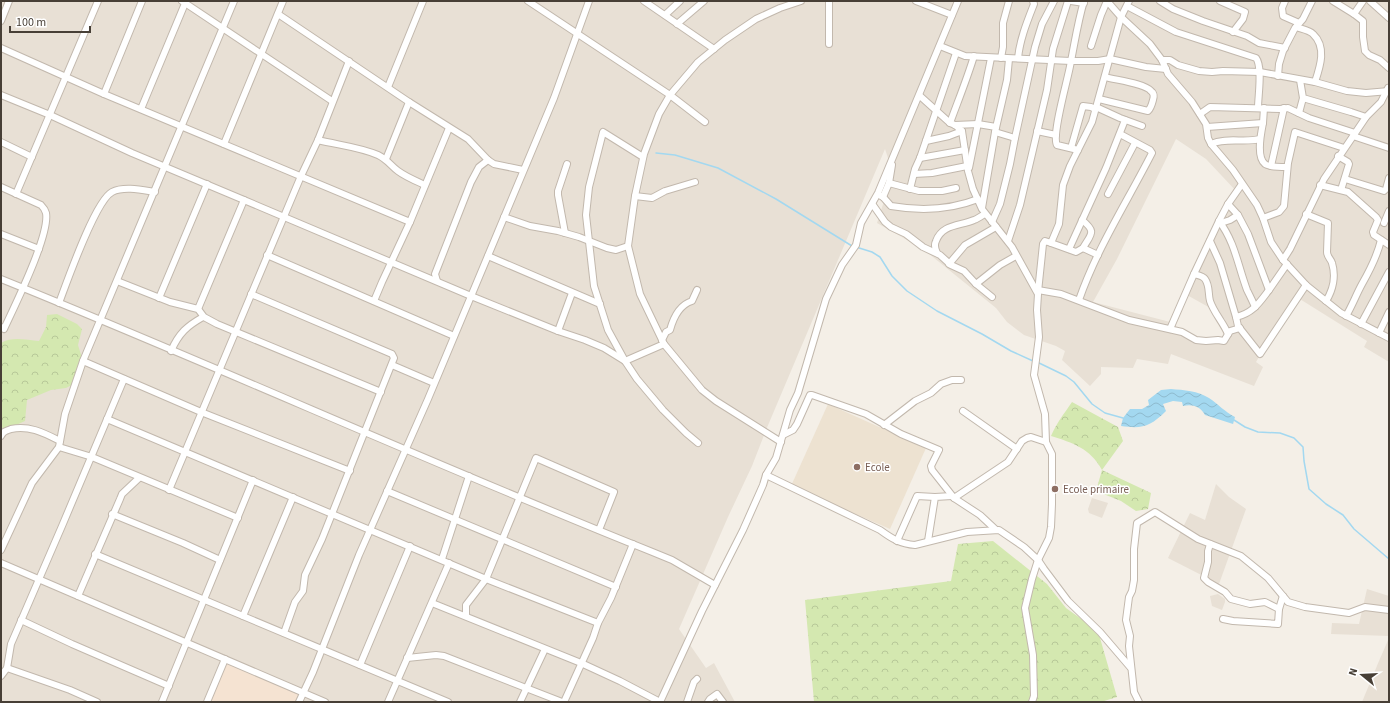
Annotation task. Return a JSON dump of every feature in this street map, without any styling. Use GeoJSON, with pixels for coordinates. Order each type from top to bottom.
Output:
{"type":"FeatureCollection","features":[{"type":"Feature","properties":{"kind":"street"},"geometry":{"type":"LineString","coordinates":[[1,21],[9,1]]}},
{"type":"Feature","properties":{"kind":"street"},"geometry":{"type":"LineString","coordinates":[[16,194],[97,1]]}},
{"type":"Feature","properties":{"kind":"street"},"geometry":{"type":"LineString","coordinates":[[104,94],[142,1]]}},
{"type":"Feature","properties":{"kind":"street"},"geometry":{"type":"LineString","coordinates":[[1,550],[32,483],[60,444],[65,414],[83,361],[166,167],[234,1]]}},
{"type":"Feature","properties":{"kind":"street"},"geometry":{"type":"LineString","coordinates":[[224,144],[283,1]]}},
{"type":"Feature","properties":{"kind":"street"},"geometry":{"type":"LineString","coordinates":[[388,87],[423,1]]}},
{"type":"Feature","properties":{"kind":"street"},"geometry":{"type":"LineString","coordinates":[[528,1],[670,95],[705,122]]}},
{"type":"Feature","properties":{"kind":"street"},"geometry":{"type":"LineString","coordinates":[[299,702],[554,98],[577,32],[590,1]]}},
{"type":"Feature","properties":{"kind":"street"},"geometry":{"type":"LineString","coordinates":[[644,1],[714,49]]}},
{"type":"Feature","properties":{"kind":"street"},"geometry":{"type":"LineString","coordinates":[[665,15],[680,1]]}},
{"type":"Feature","properties":{"kind":"street"},"geometry":{"type":"LineString","coordinates":[[677,24],[704,1]]}},
{"type":"Feature","properties":{"kind":"street"},"geometry":{"type":"LineString","coordinates":[[781,442],[741,418],[702,390],[663,342],[640,294],[628,246],[635,196],[643,157],[659,114],[670,95],[698,62],[725,40],[756,19],[800,1]]}},
{"type":"Feature","properties":{"kind":"street"},"geometry":{"type":"LineString","coordinates":[[829,1],[829,44]]}},
{"type":"Feature","properties":{"kind":"street"},"geometry":{"type":"LineString","coordinates":[[917,1],[952,15]]}},
{"type":"Feature","properties":{"kind":"street"},"geometry":{"type":"LineString","coordinates":[[880,195],[892,160],[920,96],[958,1]]}},
{"type":"Feature","properties":{"kind":"street"},"geometry":{"type":"LineString","coordinates":[[1001,58],[1002,23],[1009,1]]}},
{"type":"Feature","properties":{"kind":"street"},"geometry":{"type":"LineString","coordinates":[[1018,58],[1021,39],[1026,22],[1034,4],[1033,1]]}},
{"type":"Feature","properties":{"kind":"street"},"geometry":{"type":"LineString","coordinates":[[950,264],[965,245],[994,225],[1010,164],[1031,59],[1042,24],[1054,1]]}},
{"type":"Feature","properties":{"kind":"street"},"geometry":{"type":"LineString","coordinates":[[1008,241],[1020,205],[1047,90],[1053,49],[1068,1]]}},
{"type":"Feature","properties":{"kind":"street"},"geometry":{"type":"LineString","coordinates":[[1072,1],[1084,2],[1074,41],[1072,61],[1057,123],[1056,141],[1058,145],[1078,150]]}},
{"type":"Feature","properties":{"kind":"street"},"geometry":{"type":"LineString","coordinates":[[1160,1],[1173,9],[1248,37],[1259,43],[1285,48]]}},
{"type":"Feature","properties":{"kind":"street"},"geometry":{"type":"LineString","coordinates":[[1220,1],[1245,12],[1243,18],[1233,32]]}},
{"type":"Feature","properties":{"kind":"street"},"geometry":{"type":"LineString","coordinates":[[1285,1],[1282,8],[1283,16],[1312,33],[1321,48],[1321,62],[1315,82]]}},
{"type":"Feature","properties":{"kind":"street"},"geometry":{"type":"LineString","coordinates":[[1278,76],[1279,64],[1285,48],[1312,1]]}},
{"type":"Feature","properties":{"kind":"street"},"geometry":{"type":"LineString","coordinates":[[1333,1],[1363,21],[1365,50],[1369,55],[1387,66],[1389,59]]}},
{"type":"Feature","properties":{"kind":"street"},"geometry":{"type":"LineString","coordinates":[[1354,14],[1363,1]]}},
{"type":"Feature","properties":{"kind":"street"},"geometry":{"type":"LineString","coordinates":[[1370,1],[1389,18]]}},
{"type":"Feature","properties":{"kind":"street"},"geometry":{"type":"LineString","coordinates":[[141,109],[185,2],[332,101]]}},
{"type":"Feature","properties":{"kind":"street"},"geometry":{"type":"LineString","coordinates":[[1091,46],[1101,15],[1108,2],[1150,44],[1162,60],[1166,70],[1200,114],[1207,128],[1208,138],[1211,144],[1233,170],[1257,205],[1271,242],[1285,262],[1306,285],[1346,316],[1389,338]]}},
{"type":"Feature","properties":{"kind":"street"},"geometry":{"type":"LineString","coordinates":[[1051,243],[1059,224],[1063,185],[1070,166],[1092,122],[1122,17],[1128,3],[1176,32],[1256,58],[1258,60],[1263,123],[1260,139],[1261,158],[1265,165],[1287,167]]}},
{"type":"Feature","properties":{"kind":"street"},"geometry":{"type":"LineString","coordinates":[[278,14],[409,102],[468,139],[488,160],[497,165],[523,170]]}},
{"type":"Feature","properties":{"kind":"street"},"geometry":{"type":"LineString","coordinates":[[940,46],[956,53],[991,58],[1072,61],[1098,61],[1110,59],[1166,70]]}},
{"type":"Feature","properties":{"kind":"street"},"geometry":{"type":"LineString","coordinates":[[1,48],[104,94],[410,222]]}},
{"type":"Feature","properties":{"kind":"street"},"geometry":{"type":"LineString","coordinates":[[910,190],[914,174],[956,53]]}},
{"type":"Feature","properties":{"kind":"street"},"geometry":{"type":"LineString","coordinates":[[953,124],[959,96],[967,79],[974,56]]}},
{"type":"Feature","properties":{"kind":"street"},"geometry":{"type":"LineString","coordinates":[[968,168],[991,58]]}},
{"type":"Feature","properties":{"kind":"street"},"geometry":{"type":"LineString","coordinates":[[937,253],[935,250],[935,243],[939,234],[944,229],[973,221],[983,212],[996,130],[1007,80],[1009,59]]}},
{"type":"Feature","properties":{"kind":"street"},"geometry":{"type":"LineString","coordinates":[[1162,60],[1170,60],[1178,65],[1199,71],[1260,72],[1315,82],[1348,91],[1366,92],[1388,90]]}},
{"type":"Feature","properties":{"kind":"street"},"geometry":{"type":"LineString","coordinates":[[169,490],[267,255],[318,140],[332,101],[349,61]]}},
{"type":"Feature","properties":{"kind":"street"},"geometry":{"type":"LineString","coordinates":[[1099,99],[1148,111],[1153,100],[1152,91],[1148,88],[1105,77]]}},
{"type":"Feature","properties":{"kind":"street"},"geometry":{"type":"LineString","coordinates":[[1299,114],[1303,98],[1300,80]]}},
{"type":"Feature","properties":{"kind":"street"},"geometry":{"type":"LineString","coordinates":[[1236,317],[1250,312],[1269,290],[1285,262],[1320,185],[1338,156],[1366,117],[1381,102],[1388,90]]}},
{"type":"Feature","properties":{"kind":"street"},"geometry":{"type":"LineString","coordinates":[[1,96],[50,115],[132,153],[471,296],[592,342],[625,361]]}},
{"type":"Feature","properties":{"kind":"street"},"geometry":{"type":"LineString","coordinates":[[920,96],[962,131],[968,168],[983,212],[1008,241],[1038,292]]}},
{"type":"Feature","properties":{"kind":"street"},"geometry":{"type":"LineString","coordinates":[[1303,98],[1366,117]]}},
{"type":"Feature","properties":{"kind":"street"},"geometry":{"type":"LineString","coordinates":[[386,159],[409,102]]}},
{"type":"Feature","properties":{"kind":"street"},"geometry":{"type":"LineString","coordinates":[[1071,148],[1083,106],[1096,108],[1142,126]]}},
{"type":"Feature","properties":{"kind":"street"},"geometry":{"type":"LineString","coordinates":[[1200,114],[1208,107],[1284,108],[1389,148]]}},
{"type":"Feature","properties":{"kind":"street"},"geometry":{"type":"LineString","coordinates":[[1271,166],[1284,108]]}},
{"type":"Feature","properties":{"kind":"street"},"geometry":{"type":"LineString","coordinates":[[1069,249],[1106,168],[1124,120]]}},
{"type":"Feature","properties":{"kind":"street"},"geometry":{"type":"LineString","coordinates":[[1207,128],[1263,123]]}},
{"type":"Feature","properties":{"kind":"street"},"geometry":{"type":"LineString","coordinates":[[953,124],[978,124],[1015,138]]}},
{"type":"Feature","properties":{"kind":"street"},"geometry":{"type":"LineString","coordinates":[[374,301],[410,222],[449,128]]}},
{"type":"Feature","properties":{"kind":"street"},"geometry":{"type":"LineString","coordinates":[[926,141],[949,136],[962,131]]}},
{"type":"Feature","properties":{"kind":"street"},"geometry":{"type":"LineString","coordinates":[[1037,131],[1056,135]]}},
{"type":"Feature","properties":{"kind":"street"},"geometry":{"type":"LineString","coordinates":[[643,157],[604,132],[589,187],[586,215],[594,286],[608,330],[625,361],[637,379],[663,410],[698,442]]}},
{"type":"Feature","properties":{"kind":"street"},"geometry":{"type":"LineString","coordinates":[[1263,218],[1279,212],[1284,207],[1287,167],[1295,132],[1344,148]]}},
{"type":"Feature","properties":{"kind":"street"},"geometry":{"type":"LineString","coordinates":[[1079,300],[1090,271],[1108,237],[1113,224],[1132,192],[1152,153],[1136,142],[1120,134]]}},
{"type":"Feature","properties":{"kind":"street"},"geometry":{"type":"LineString","coordinates":[[1211,144],[1219,141],[1244,141],[1260,139]]}},
{"type":"Feature","properties":{"kind":"street"},"geometry":{"type":"LineString","coordinates":[[318,140],[370,152],[386,159],[402,174],[425,185]]}},
{"type":"Feature","properties":{"kind":"street"},"geometry":{"type":"LineString","coordinates":[[1,142],[32,157]]}},
{"type":"Feature","properties":{"kind":"street"},"geometry":{"type":"LineString","coordinates":[[1108,194],[1136,142]]}},
{"type":"Feature","properties":{"kind":"street"},"geometry":{"type":"LineString","coordinates":[[920,158],[965,150]]}},
{"type":"Feature","properties":{"kind":"street"},"geometry":{"type":"LineString","coordinates":[[1338,156],[1349,162],[1341,190]]}},
{"type":"Feature","properties":{"kind":"street"},"geometry":{"type":"LineString","coordinates":[[437,281],[435,274],[471,182],[479,167],[488,160]]}},
{"type":"Feature","properties":{"kind":"street"},"geometry":{"type":"LineString","coordinates":[[432,603],[581,663],[660,702],[715,585],[743,530],[766,475],[776,458],[790,410],[798,393],[826,299],[842,265],[856,245],[861,223],[889,183],[892,160]]}},
{"type":"Feature","properties":{"kind":"street"},"geometry":{"type":"LineString","coordinates":[[565,233],[558,191],[567,164]]}},
{"type":"Feature","properties":{"kind":"street"},"geometry":{"type":"LineString","coordinates":[[914,174],[968,168]]}},
{"type":"Feature","properties":{"kind":"street"},"geometry":{"type":"LineString","coordinates":[[1345,179],[1383,191],[1387,190],[1389,178]]}},
{"type":"Feature","properties":{"kind":"street"},"geometry":{"type":"LineString","coordinates":[[635,196],[652,198],[665,191],[695,182]]}},
{"type":"Feature","properties":{"kind":"street"},"geometry":{"type":"LineString","coordinates":[[889,183],[910,190],[929,192],[956,188]]}},
{"type":"Feature","properties":{"kind":"street"},"geometry":{"type":"LineString","coordinates":[[159,298],[207,184]]}},
{"type":"Feature","properties":{"kind":"street"},"geometry":{"type":"LineString","coordinates":[[1170,329],[1194,274],[1228,204],[1242,184]]}},
{"type":"Feature","properties":{"kind":"street"},"geometry":{"type":"LineString","coordinates":[[1320,185],[1349,193],[1384,223]]}},
{"type":"Feature","properties":{"kind":"street"},"geometry":{"type":"LineString","coordinates":[[1,187],[41,205],[46,211],[45,224],[39,249],[4,329],[1,327]]}},
{"type":"Feature","properties":{"kind":"street"},"geometry":{"type":"LineString","coordinates":[[59,303],[92,221],[101,202],[106,196],[113,191],[125,189],[155,192]]}},
{"type":"Feature","properties":{"kind":"street"},"geometry":{"type":"LineString","coordinates":[[880,195],[893,206],[932,209],[956,206],[978,199]]}},
{"type":"Feature","properties":{"kind":"street"},"geometry":{"type":"LineString","coordinates":[[198,309],[244,200]]}},
{"type":"Feature","properties":{"kind":"street"},"geometry":{"type":"LineString","coordinates":[[1228,204],[1238,215],[1248,234],[1269,290]]}},
{"type":"Feature","properties":{"kind":"street"},"geometry":{"type":"LineString","coordinates":[[873,205],[883,220],[891,227],[906,234],[923,247],[937,253],[950,264],[964,271],[976,284],[992,297]]}},
{"type":"Feature","properties":{"kind":"street"},"geometry":{"type":"LineString","coordinates":[[1389,211],[1384,223],[1373,233],[1374,236],[1389,245]]}},
{"type":"Feature","properties":{"kind":"street"},"geometry":{"type":"LineString","coordinates":[[1306,214],[1328,223],[1326,252],[1332,262],[1334,279],[1331,292],[1326,301]]}},
{"type":"Feature","properties":{"kind":"street"},"geometry":{"type":"LineString","coordinates":[[1220,222],[1231,220],[1238,215]]}},
{"type":"Feature","properties":{"kind":"street"},"geometry":{"type":"LineString","coordinates":[[504,217],[530,226],[565,233],[588,240],[599,246],[616,250],[628,246]]}},
{"type":"Feature","properties":{"kind":"street"},"geometry":{"type":"LineString","coordinates":[[1032,702],[1034,696],[1033,655],[1025,608],[1038,560],[1049,538],[1051,527],[1052,454],[1046,442],[1045,414],[1034,375],[1039,337],[1037,310],[1038,292],[1043,244],[1045,241],[1077,252],[1083,248],[1092,232],[1090,226],[1082,220]]}},
{"type":"Feature","properties":{"kind":"street"},"geometry":{"type":"LineString","coordinates":[[1220,222],[1233,245],[1247,290],[1255,307]]}},
{"type":"Feature","properties":{"kind":"street"},"geometry":{"type":"LineString","coordinates":[[1,234],[39,249]]}},
{"type":"Feature","properties":{"kind":"street"},"geometry":{"type":"LineString","coordinates":[[1346,316],[1361,285],[1370,271],[1381,240]]}},
{"type":"Feature","properties":{"kind":"street"},"geometry":{"type":"LineString","coordinates":[[1210,241],[1220,263],[1236,317],[1236,322],[1260,354],[1306,285]]}},
{"type":"Feature","properties":{"kind":"street"},"geometry":{"type":"LineString","coordinates":[[1083,248],[1098,255]]}},
{"type":"Feature","properties":{"kind":"street"},"geometry":{"type":"LineString","coordinates":[[267,255],[454,336]]}},
{"type":"Feature","properties":{"kind":"street"},"geometry":{"type":"LineString","coordinates":[[488,256],[600,304]]}},
{"type":"Feature","properties":{"kind":"street"},"geometry":{"type":"LineString","coordinates":[[976,284],[1000,265],[1016,256]]}},
{"type":"Feature","properties":{"kind":"street"},"geometry":{"type":"LineString","coordinates":[[1361,324],[1389,272]]}},
{"type":"Feature","properties":{"kind":"street"},"geometry":{"type":"LineString","coordinates":[[1194,274],[1205,279],[1214,309],[1228,334]]}},
{"type":"Feature","properties":{"kind":"street"},"geometry":{"type":"LineString","coordinates":[[1,279],[219,370],[364,433],[406,449],[672,560],[715,585]]}},
{"type":"Feature","properties":{"kind":"street"},"geometry":{"type":"LineString","coordinates":[[117,281],[176,304],[198,309],[203,316],[235,332],[381,392]]}},
{"type":"Feature","properties":{"kind":"street"},"geometry":{"type":"LineString","coordinates":[[625,361],[663,342],[666,332],[670,330],[681,307],[692,301],[697,290]]}},
{"type":"Feature","properties":{"kind":"street"},"geometry":{"type":"LineString","coordinates":[[558,330],[572,292]]}},
{"type":"Feature","properties":{"kind":"street"},"geometry":{"type":"LineString","coordinates":[[1038,292],[1061,294],[1129,320],[1182,332],[1193,339],[1224,341],[1230,331],[1240,328]]}},
{"type":"Feature","properties":{"kind":"street"},"geometry":{"type":"LineString","coordinates":[[251,294],[392,354],[394,358],[350,471],[305,575],[303,591],[294,602],[284,633]]}},
{"type":"Feature","properties":{"kind":"street"},"geometry":{"type":"LineString","coordinates":[[1379,333],[1389,312]]}},
{"type":"Feature","properties":{"kind":"street"},"geometry":{"type":"LineString","coordinates":[[171,351],[177,338],[184,330],[203,316]]}},
{"type":"Feature","properties":{"kind":"street"},"geometry":{"type":"LineString","coordinates":[[83,361],[201,412],[350,471]]}},
{"type":"Feature","properties":{"kind":"street"},"geometry":{"type":"LineString","coordinates":[[392,365],[434,383]]}},
{"type":"Feature","properties":{"kind":"street"},"geometry":{"type":"LineString","coordinates":[[1,676],[6,668],[11,644],[124,379]]}},
{"type":"Feature","properties":{"kind":"street"},"geometry":{"type":"LineString","coordinates":[[884,425],[915,401],[931,393],[942,384],[952,380],[961,380]]}},
{"type":"Feature","properties":{"kind":"street"},"geometry":{"type":"LineString","coordinates":[[783,435],[793,430],[812,394],[866,414],[901,434],[939,450],[931,468],[953,497],[980,515],[995,529],[999,530],[1024,547],[1038,560],[1068,601],[1100,632],[1130,668]]}},
{"type":"Feature","properties":{"kind":"street"},"geometry":{"type":"LineString","coordinates":[[963,411],[1017,449]]}},
{"type":"Feature","properties":{"kind":"street"},"geometry":{"type":"LineString","coordinates":[[107,419],[371,529],[486,579],[598,623]]}},
{"type":"Feature","properties":{"kind":"street"},"geometry":{"type":"LineString","coordinates":[[1,436],[2,433],[6,431],[18,428],[27,428],[39,431],[60,444],[238,518]]}},
{"type":"Feature","properties":{"kind":"street"},"geometry":{"type":"LineString","coordinates":[[897,541],[918,495],[953,497],[1008,462],[1022,441],[1027,438],[1046,442]]}},
{"type":"Feature","properties":{"kind":"street"},"geometry":{"type":"LineString","coordinates":[[466,616],[466,605],[486,579],[536,458],[614,492],[599,530]]}},
{"type":"Feature","properties":{"kind":"street"},"geometry":{"type":"LineString","coordinates":[[766,475],[880,530],[902,543],[915,545],[967,532],[995,529]]}},
{"type":"Feature","properties":{"kind":"street"},"geometry":{"type":"LineString","coordinates":[[442,559],[468,476]]}},
{"type":"Feature","properties":{"kind":"street"},"geometry":{"type":"LineString","coordinates":[[78,596],[112,514],[122,494],[139,478]]}},
{"type":"Feature","properties":{"kind":"street"},"geometry":{"type":"LineString","coordinates":[[162,702],[253,480]]}},
{"type":"Feature","properties":{"kind":"street"},"geometry":{"type":"LineString","coordinates":[[387,491],[616,587]]}},
{"type":"Feature","properties":{"kind":"street"},"geometry":{"type":"LineString","coordinates":[[243,616],[293,497]]}},
{"type":"Feature","properties":{"kind":"street"},"geometry":{"type":"LineString","coordinates":[[928,541],[935,497]]}},
{"type":"Feature","properties":{"kind":"street"},"geometry":{"type":"LineString","coordinates":[[1139,702],[1134,692],[1130,668],[1130,636],[1126,620],[1129,597],[1134,580],[1136,523],[1155,512],[1186,533],[1241,556],[1268,578],[1288,602],[1305,607],[1348,613],[1364,607],[1389,610]]}},
{"type":"Feature","properties":{"kind":"street"},"geometry":{"type":"LineString","coordinates":[[112,514],[220,560]]}},
{"type":"Feature","properties":{"kind":"street"},"geometry":{"type":"LineString","coordinates":[[407,658],[440,655],[563,702],[593,638],[598,623],[616,587],[633,544]]}},
{"type":"Feature","properties":{"kind":"street"},"geometry":{"type":"LineString","coordinates":[[1210,544],[1204,578],[1208,582],[1221,588],[1231,599],[1250,604],[1265,602],[1279,609]]}},
{"type":"Feature","properties":{"kind":"street"},"geometry":{"type":"LineString","coordinates":[[360,664],[410,546]]}},
{"type":"Feature","properties":{"kind":"street"},"geometry":{"type":"LineString","coordinates":[[95,554],[448,702]]}},
{"type":"Feature","properties":{"kind":"street"},"geometry":{"type":"LineString","coordinates":[[1,563],[187,644],[326,702]]}},
{"type":"Feature","properties":{"kind":"street"},"geometry":{"type":"LineString","coordinates":[[388,702],[449,563]]}},
{"type":"Feature","properties":{"kind":"street"},"geometry":{"type":"LineString","coordinates":[[1223,619],[1278,624],[1279,609],[1283,596]]}},
{"type":"Feature","properties":{"kind":"street"},"geometry":{"type":"LineString","coordinates":[[21,620],[169,686]]}},
{"type":"Feature","properties":{"kind":"street"},"geometry":{"type":"LineString","coordinates":[[520,702],[545,649]]}},
{"type":"Feature","properties":{"kind":"street"},"geometry":{"type":"LineString","coordinates":[[207,702],[225,659]]}},
{"type":"Feature","properties":{"kind":"street"},"geometry":{"type":"LineString","coordinates":[[6,668],[70,690],[97,702]]}},
{"type":"Feature","properties":{"kind":"street"},"geometry":{"type":"LineString","coordinates":[[687,702],[697,679]]}},
{"type":"Feature","properties":{"kind":"street"},"geometry":{"type":"LineString","coordinates":[[708,702],[717,694],[723,702]]}},
{"type":"Feature","properties":{"kind":"shaded area"},"geometry":{"type":"Polygon","coordinates":[[[1,1],[1389,1],[1389,362],[1364,347],[1367,341],[1295,296],[1256,362],[1263,367],[1254,386],[1171,354],[1168,364],[1137,359],[1133,368],[1101,367],[1101,374],[1090,386],[1062,360],[1065,351],[1056,346],[1024,335],[1007,322],[996,308],[923,249],[877,223],[893,173],[885,149],[752,466],[679,629],[706,668],[714,663],[735,702],[1,702],[1,1]],[[1176,139],[1117,259],[1093,302],[1174,323],[1178,331],[1196,340],[1215,341],[1228,336],[1225,319],[1218,316],[1212,309],[1187,295],[1237,192],[1206,159],[1176,139]]]}},
{"type":"Feature","properties":{"kind":"shaded area"},"geometry":{"type":"Polygon","coordinates":[[[828,404],[926,448],[890,529],[791,486],[828,404]]]}},
{"type":"Feature","properties":{"kind":"shaded area"},"geometry":{"type":"Polygon","coordinates":[[[1216,484],[1229,497],[1246,509],[1219,584],[1168,558],[1190,513],[1205,520],[1216,484]]]}},
{"type":"Feature","properties":{"kind":"shaded area"},"geometry":{"type":"Polygon","coordinates":[[[1092,498],[1108,503],[1102,518],[1089,513],[1088,509],[1092,498]]]}},
{"type":"Feature","properties":{"kind":"shaded area"},"geometry":{"type":"Polygon","coordinates":[[[1367,589],[1389,596],[1389,636],[1331,634],[1332,623],[1359,624],[1367,589]]]}},
{"type":"Feature","properties":{"kind":"shaded area"},"geometry":{"type":"Polygon","coordinates":[[[1218,594],[1225,599],[1222,610],[1212,606],[1210,596],[1218,594]]]}},
{"type":"Feature","properties":{"kind":"shaded area"},"geometry":{"type":"Polygon","coordinates":[[[1389,638],[1389,702],[1362,702],[1379,661],[1389,638]]]}},
{"type":"Feature","properties":{"kind":"shaded area"},"geometry":{"type":"Polygon","coordinates":[[[228,658],[306,691],[301,702],[210,702],[228,658]]]}},
{"type":"Feature","properties":{"kind":"green space"},"geometry":{"type":"Polygon","coordinates":[[[57,314],[77,324],[82,329],[78,345],[83,361],[74,384],[66,388],[51,390],[27,400],[25,421],[7,429],[1,428],[1,343],[15,339],[39,341],[46,327],[47,315],[57,314]]]}},
{"type":"Feature","properties":{"kind":"green space"},"geometry":{"type":"Polygon","coordinates":[[[1072,402],[1118,427],[1123,441],[1102,470],[1092,456],[1080,447],[1051,436],[1058,422],[1072,402]]]}},
{"type":"Feature","properties":{"kind":"green space"},"geometry":{"type":"Polygon","coordinates":[[[1102,470],[1151,493],[1148,509],[1136,511],[1121,501],[1096,491],[1102,470]]]}},
{"type":"Feature","properties":{"kind":"green space"},"geometry":{"type":"Polygon","coordinates":[[[993,541],[1047,584],[1066,608],[1098,631],[1117,697],[1101,702],[814,702],[805,600],[951,581],[958,544],[993,541]]]}},
{"type":"Feature","properties":{"kind":"water"},"geometry":{"type":"Polygon","coordinates":[[[1171,389],[1196,392],[1209,398],[1235,417],[1233,424],[1205,415],[1196,406],[1183,406],[1182,402],[1173,401],[1163,404],[1166,411],[1150,424],[1140,427],[1121,426],[1123,418],[1130,409],[1142,409],[1149,405],[1148,400],[1161,390],[1171,389]]]}},
{"type":"Feature","properties":{"kind":"waterway"},"geometry":{"type":"LineString","coordinates":[[656,153],[675,155],[718,168],[776,199],[852,246]]}},
{"type":"Feature","properties":{"kind":"waterway"},"geometry":{"type":"LineString","coordinates":[[856,247],[872,252],[880,257],[892,276],[907,291],[937,311],[1011,351],[1033,361]]}},
{"type":"Feature","properties":{"kind":"waterway"},"geometry":{"type":"LineString","coordinates":[[1037,362],[1066,376],[1074,382],[1092,404],[1105,413],[1123,418]]}},
{"type":"Feature","properties":{"kind":"waterway"},"geometry":{"type":"LineString","coordinates":[[1234,420],[1245,427],[1258,432],[1280,433],[1294,438],[1303,447],[1309,489],[1326,504],[1343,515],[1354,529],[1389,559]]}},
{"type":"Feature","properties":{"kind":"place","name":"Ecole"},"geometry":{"type":"Point","coordinates":[857,467]}},
{"type":"Feature","properties":{"kind":"place","name":"Ecole primaire"},"geometry":{"type":"Point","coordinates":[1055,489]}}]}
